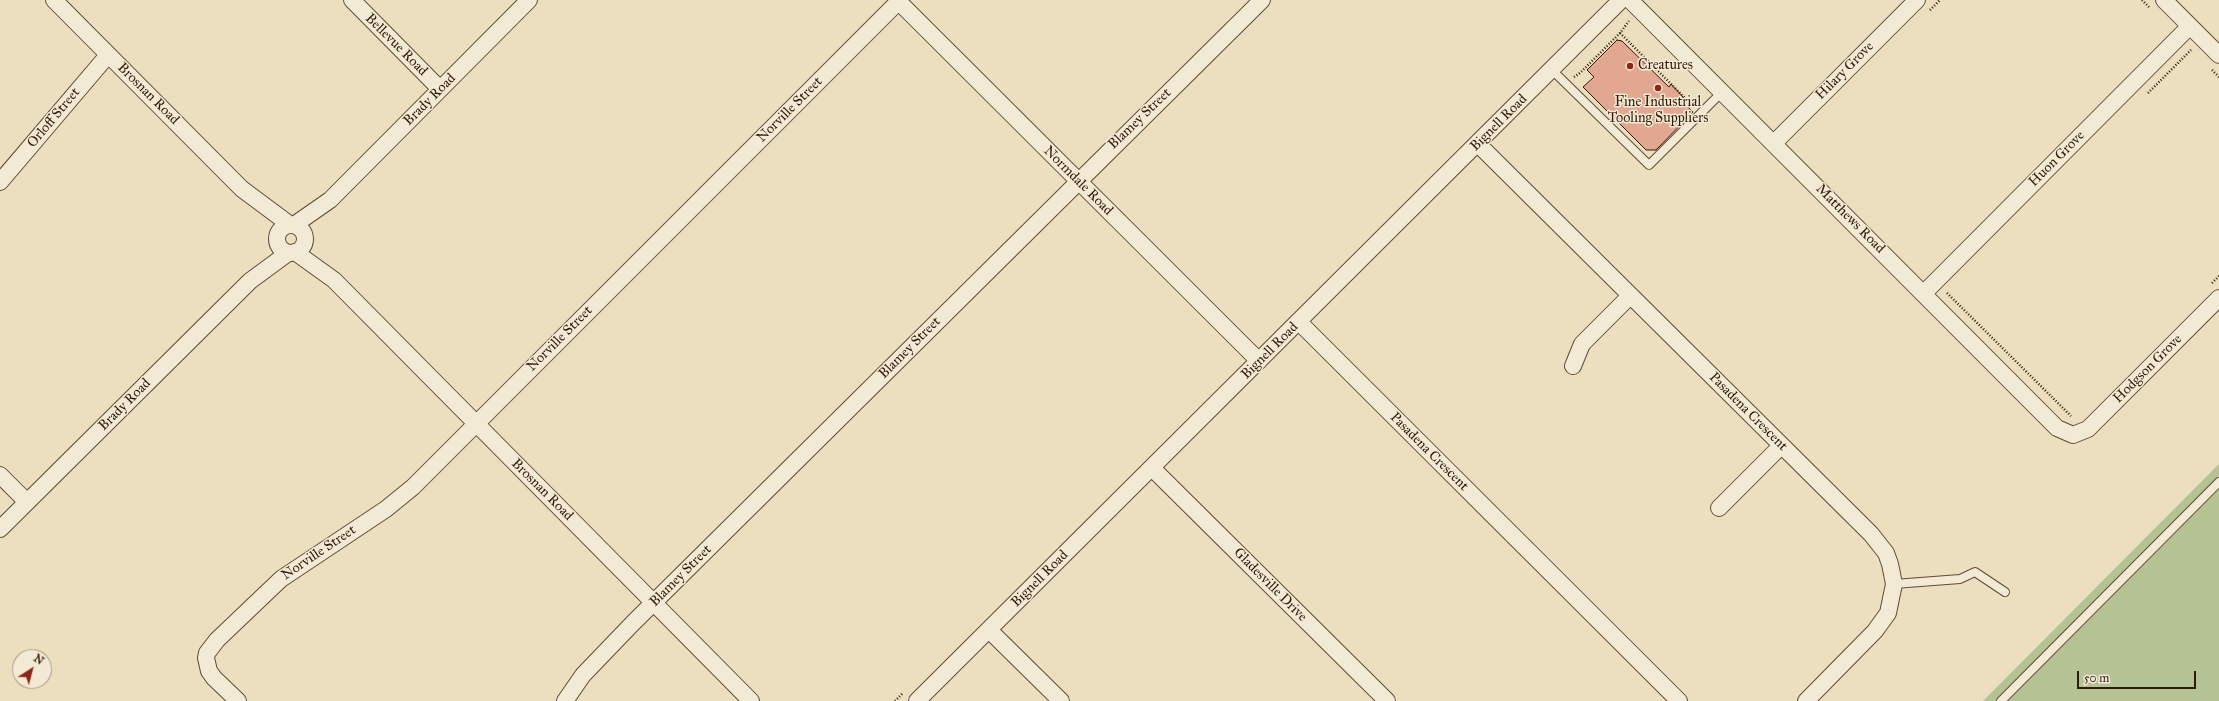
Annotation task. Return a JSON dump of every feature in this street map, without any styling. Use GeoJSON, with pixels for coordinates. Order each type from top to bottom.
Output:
{"type":"FeatureCollection","features":[{"type":"Feature","properties":{"kind":"street","name":"Brosnan Road"},"geometry":{"type":"LineString","coordinates":[[54,0],[751,701]]}},
{"type":"Feature","properties":{"kind":"street","name":"Bellevue Road"},"geometry":{"type":"LineString","coordinates":[[352,0],[440,89]]}},
{"type":"Feature","properties":{"kind":"street","name":"Brady Road"},"geometry":{"type":"LineString","coordinates":[[0,529],[529,0]]}},
{"type":"Feature","properties":{"kind":"street","name":"Blamey Street"},"geometry":{"type":"LineString","coordinates":[[565,701],[583,675],[654,603],[1262,0]]}},
{"type":"Feature","properties":{"kind":"street","name":"Bignell Road"},"geometry":{"type":"LineString","coordinates":[[917,701],[1621,0]]}},
{"type":"Feature","properties":{"kind":"street","name":"Matthews Road"},"geometry":{"type":"LineString","coordinates":[[1630,0],[2057,428],[2074,427]]}},
{"type":"Feature","properties":{"kind":"street","name":"Hilary Grove"},"geometry":{"type":"LineString","coordinates":[[1774,143],[1917,0]]}},
{"type":"Feature","properties":{"kind":"street"},"geometry":{"type":"LineString","coordinates":[[2164,0],[2219,55]]}},
{"type":"Feature","properties":{"kind":"street","name":"Normdale Road"},"geometry":{"type":"LineString","coordinates":[[899,1],[1259,361]]}},
{"type":"Feature","properties":{"kind":"street","name":"Norville Street"},"geometry":{"type":"LineString","coordinates":[[238,701],[214,678],[209,670],[206,658],[207,653],[217,640],[281,578],[399,500],[899,1]]}},
{"type":"Feature","properties":{"kind":"street","name":"Huon Grove"},"geometry":{"type":"LineString","coordinates":[[1924,293],[2190,26]]}},
{"type":"Feature","properties":{"kind":"street","name":"Orloff Street"},"geometry":{"type":"LineString","coordinates":[[0,182],[108,55]]}},
{"type":"Feature","properties":{"kind":"street","name":"Pasadena Crescent"},"geometry":{"type":"LineString","coordinates":[[1478,144],[1879,543],[1890,564],[1894,584],[1891,604],[1882,622],[1806,701]]}},
{"type":"Feature","properties":{"kind":"street","name":"Hodgson Grove"},"geometry":{"type":"LineString","coordinates":[[2074,427],[2088,429],[2213,293]]}},
{"type":"Feature","properties":{"kind":"street"},"geometry":{"type":"LineString","coordinates":[[1573,366],[1582,344],[1630,296]]}},
{"type":"Feature","properties":{"kind":"street","name":"Pasadena Crescent"},"geometry":{"type":"LineString","coordinates":[[1299,322],[1679,701]]}},
{"type":"Feature","properties":{"kind":"street"},"geometry":{"type":"LineString","coordinates":[[1719,508],[1781,446]]}},
{"type":"Feature","properties":{"kind":"street","name":"Gladesville Drive"},"geometry":{"type":"LineString","coordinates":[[1152,468],[1387,701]]}},
{"type":"Feature","properties":{"kind":"street"},"geometry":{"type":"LineString","coordinates":[[0,475],[27,502]]}},
{"type":"Feature","properties":{"kind":"street"},"geometry":{"type":"LineString","coordinates":[[989,630],[1061,701]]}},
{"type":"Feature","properties":{"kind":"lane"},"geometry":{"type":"LineString","coordinates":[[1552,70],[1649,165],[1722,92]]}},
{"type":"Feature","properties":{"kind":"lane"},"geometry":{"type":"LineString","coordinates":[[2001,701],[2219,482]]}},
{"type":"Feature","properties":{"kind":"lane"},"geometry":{"type":"LineString","coordinates":[[1894,584],[1960,579],[1975,572],[2005,592]]}},
{"type":"Feature","properties":{"kind":"path"},"geometry":{"type":"LineString","coordinates":[[2213,293],[2219,276]]}},
{"type":"Feature","properties":{"kind":"path"},"geometry":{"type":"LineString","coordinates":[[1935,281],[2074,427]]}},
{"type":"Feature","properties":{"kind":"green space"},"geometry":{"type":"Polygon","coordinates":[[[2219,464],[2219,701],[1983,701],[2219,464]]]}},
{"type":"Feature","properties":{"kind":"building"},"geometry":{"type":"Polygon","coordinates":[[[1617,40],[1622,41],[1669,87],[1671,84],[1683,97],[1681,100],[1693,112],[1656,150],[1646,150],[1583,87],[1594,77],[1587,70],[1617,40]]]}},
{"type":"Feature","properties":{"kind":"place","name":"Creatures"},"geometry":{"type":"Point","coordinates":[1630,66]}},
{"type":"Feature","properties":{"kind":"place","name":"Fine Industrial Tooling Suppliers"},"geometry":{"type":"Point","coordinates":[1658,88]}}]}
